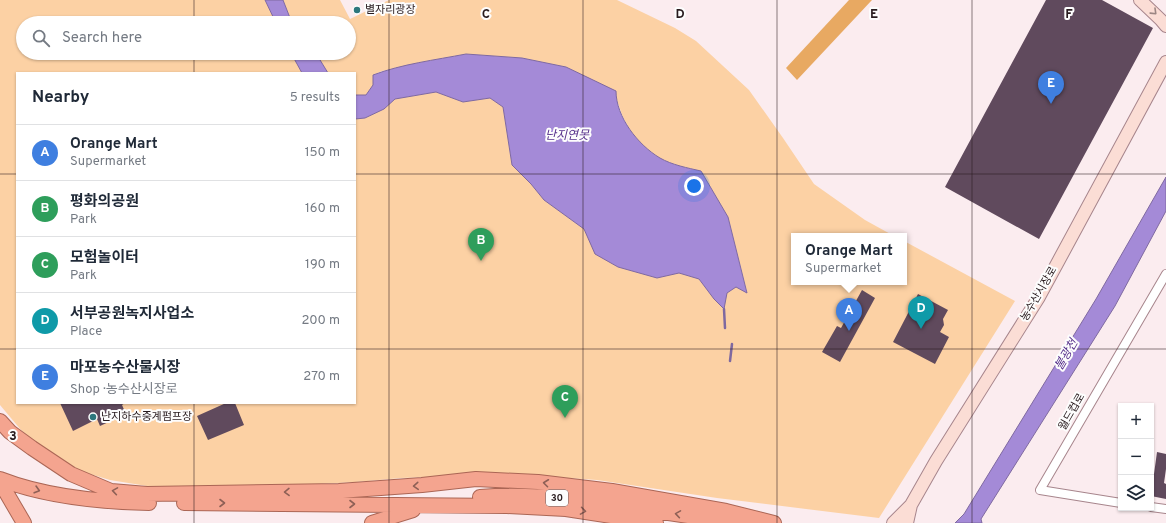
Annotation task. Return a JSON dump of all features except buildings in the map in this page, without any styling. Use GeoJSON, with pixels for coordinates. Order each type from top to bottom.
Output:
{"type":"FeatureCollection","features":[{"type":"Feature","properties":{"kind":"highway"},"geometry":{"type":"LineString","coordinates":[[0,419],[10,432],[71,474],[111,491],[147,494],[339,491],[422,486],[476,479],[538,482],[612,492],[726,511],[774,523]]}},
{"type":"Feature","properties":{"kind":"highway"},"geometry":{"type":"LineString","coordinates":[[0,479],[56,495],[123,502],[507,506],[566,509],[656,523]]}},
{"type":"Feature","properties":{"kind":"highway"},"geometry":{"type":"LineString","coordinates":[[0,482],[24,522]]}},
{"type":"Feature","properties":{"kind":"highway","name":"30"},"geometry":{"type":"LineString","coordinates":[[372,523],[424,506],[468,498],[507,495],[570,498],[744,523]]}},
{"type":"Feature","properties":{"kind":"main road"},"geometry":{"type":"LineString","coordinates":[[1140,0],[1166,26]]}},
{"type":"Feature","properties":{"kind":"main road","name":"농수산시장로"},"geometry":{"type":"LineString","coordinates":[[907,523],[911,505],[936,461],[1039,297],[1166,62]]}},
{"type":"Feature","properties":{"kind":"main road"},"geometry":{"type":"LineString","coordinates":[[893,523],[911,505]]}},
{"type":"Feature","properties":{"kind":"street","name":"월드컵로"},"geometry":{"type":"LineString","coordinates":[[1118,502],[1040,490],[1166,274]]}},
{"type":"Feature","properties":{"kind":"street"},"geometry":{"type":"LineString","coordinates":[[1154,507],[1166,509]]}},
{"type":"Feature","properties":{"kind":"shaded area"},"geometry":{"type":"Polygon","coordinates":[[[0,0],[265,0],[273,16],[16,16],[16,60],[295,60],[301,72],[16,72],[16,404],[356,404],[356,119],[365,118],[384,109],[395,99],[436,92],[463,102],[490,98],[503,107],[512,165],[531,184],[544,200],[584,229],[596,254],[618,267],[657,278],[679,273],[699,279],[714,299],[724,308],[727,293],[736,287],[747,292],[728,217],[701,171],[682,167],[660,159],[644,147],[631,132],[622,115],[616,97],[566,67],[522,58],[466,54],[382,71],[373,75],[373,85],[366,95],[356,95],[356,72],[327,72],[320,60],[356,60],[356,16],[389,0],[617,0],[675,28],[696,41],[749,90],[814,184],[865,220],[889,233],[791,233],[791,285],[907,285],[907,243],[1015,301],[879,518],[717,498],[597,480],[509,474],[401,478],[262,487],[147,486],[110,480],[80,471],[50,454],[21,430],[0,405],[0,0]]]}},
{"type":"Feature","properties":{"kind":"shaded area"},"geometry":{"type":"Polygon","coordinates":[[[283,0],[340,0],[348,16],[289,16],[283,0]]]}},
{"type":"Feature","properties":{"kind":"shaded area"},"geometry":{"type":"Polygon","coordinates":[[[849,0],[872,0],[797,80],[786,68],[849,0]]]}},
{"type":"Feature","properties":{"kind":"water"},"geometry":{"type":"Polygon","coordinates":[[[265,0],[283,0],[289,16],[273,16],[265,0]]]}},
{"type":"Feature","properties":{"kind":"water","name":"난지연못"},"geometry":{"type":"Polygon","coordinates":[[[466,54],[522,58],[566,67],[616,91],[617,101],[624,120],[636,138],[644,146],[660,158],[670,163],[701,171],[728,217],[747,293],[736,287],[727,293],[724,309],[714,299],[699,279],[679,273],[657,278],[618,267],[595,254],[584,229],[544,200],[531,184],[512,165],[503,107],[490,98],[463,102],[436,92],[395,99],[384,109],[365,118],[356,119],[356,95],[366,95],[373,85],[373,75],[407,65],[466,54]]]}},
{"type":"Feature","properties":{"kind":"water"},"geometry":{"type":"Polygon","coordinates":[[[295,60],[320,60],[327,72],[301,72],[295,60]]]}},
{"type":"Feature","properties":{"kind":"water","name":"불광천"},"geometry":{"type":"Polygon","coordinates":[[[1166,177],[1166,211],[1115,306],[981,519],[982,523],[955,523],[964,514],[1096,299],[1166,177]]]}},
{"type":"Feature","properties":{"kind":"waterway"},"geometry":{"type":"LineString","coordinates":[[724,309],[725,328]]}},
{"type":"Feature","properties":{"kind":"waterway"},"geometry":{"type":"LineString","coordinates":[[730,361],[732,344]]}},
{"type":"Feature","properties":{"kind":"place","name":"별자리광장"},"geometry":{"type":"Point","coordinates":[357,10]}},
{"type":"Feature","properties":{"kind":"place","name":"마포농수산물시장"},"geometry":{"type":"Point","coordinates":[1051,104]}},
{"type":"Feature","properties":{"kind":"place","name":"평화의공원"},"geometry":{"type":"Point","coordinates":[481,261]}},
{"type":"Feature","properties":{"kind":"place","name":"서부공원녹지사업소"},"geometry":{"type":"Point","coordinates":[921,329]}},
{"type":"Feature","properties":{"kind":"place","name":"Orange Mart"},"geometry":{"type":"Point","coordinates":[849,331]}},
{"type":"Feature","properties":{"kind":"place","name":"난지하수중계펌프장"},"geometry":{"type":"Point","coordinates":[93,417]}},
{"type":"Feature","properties":{"kind":"place","name":"모험놀이터"},"geometry":{"type":"Point","coordinates":[565,418]}}]}
